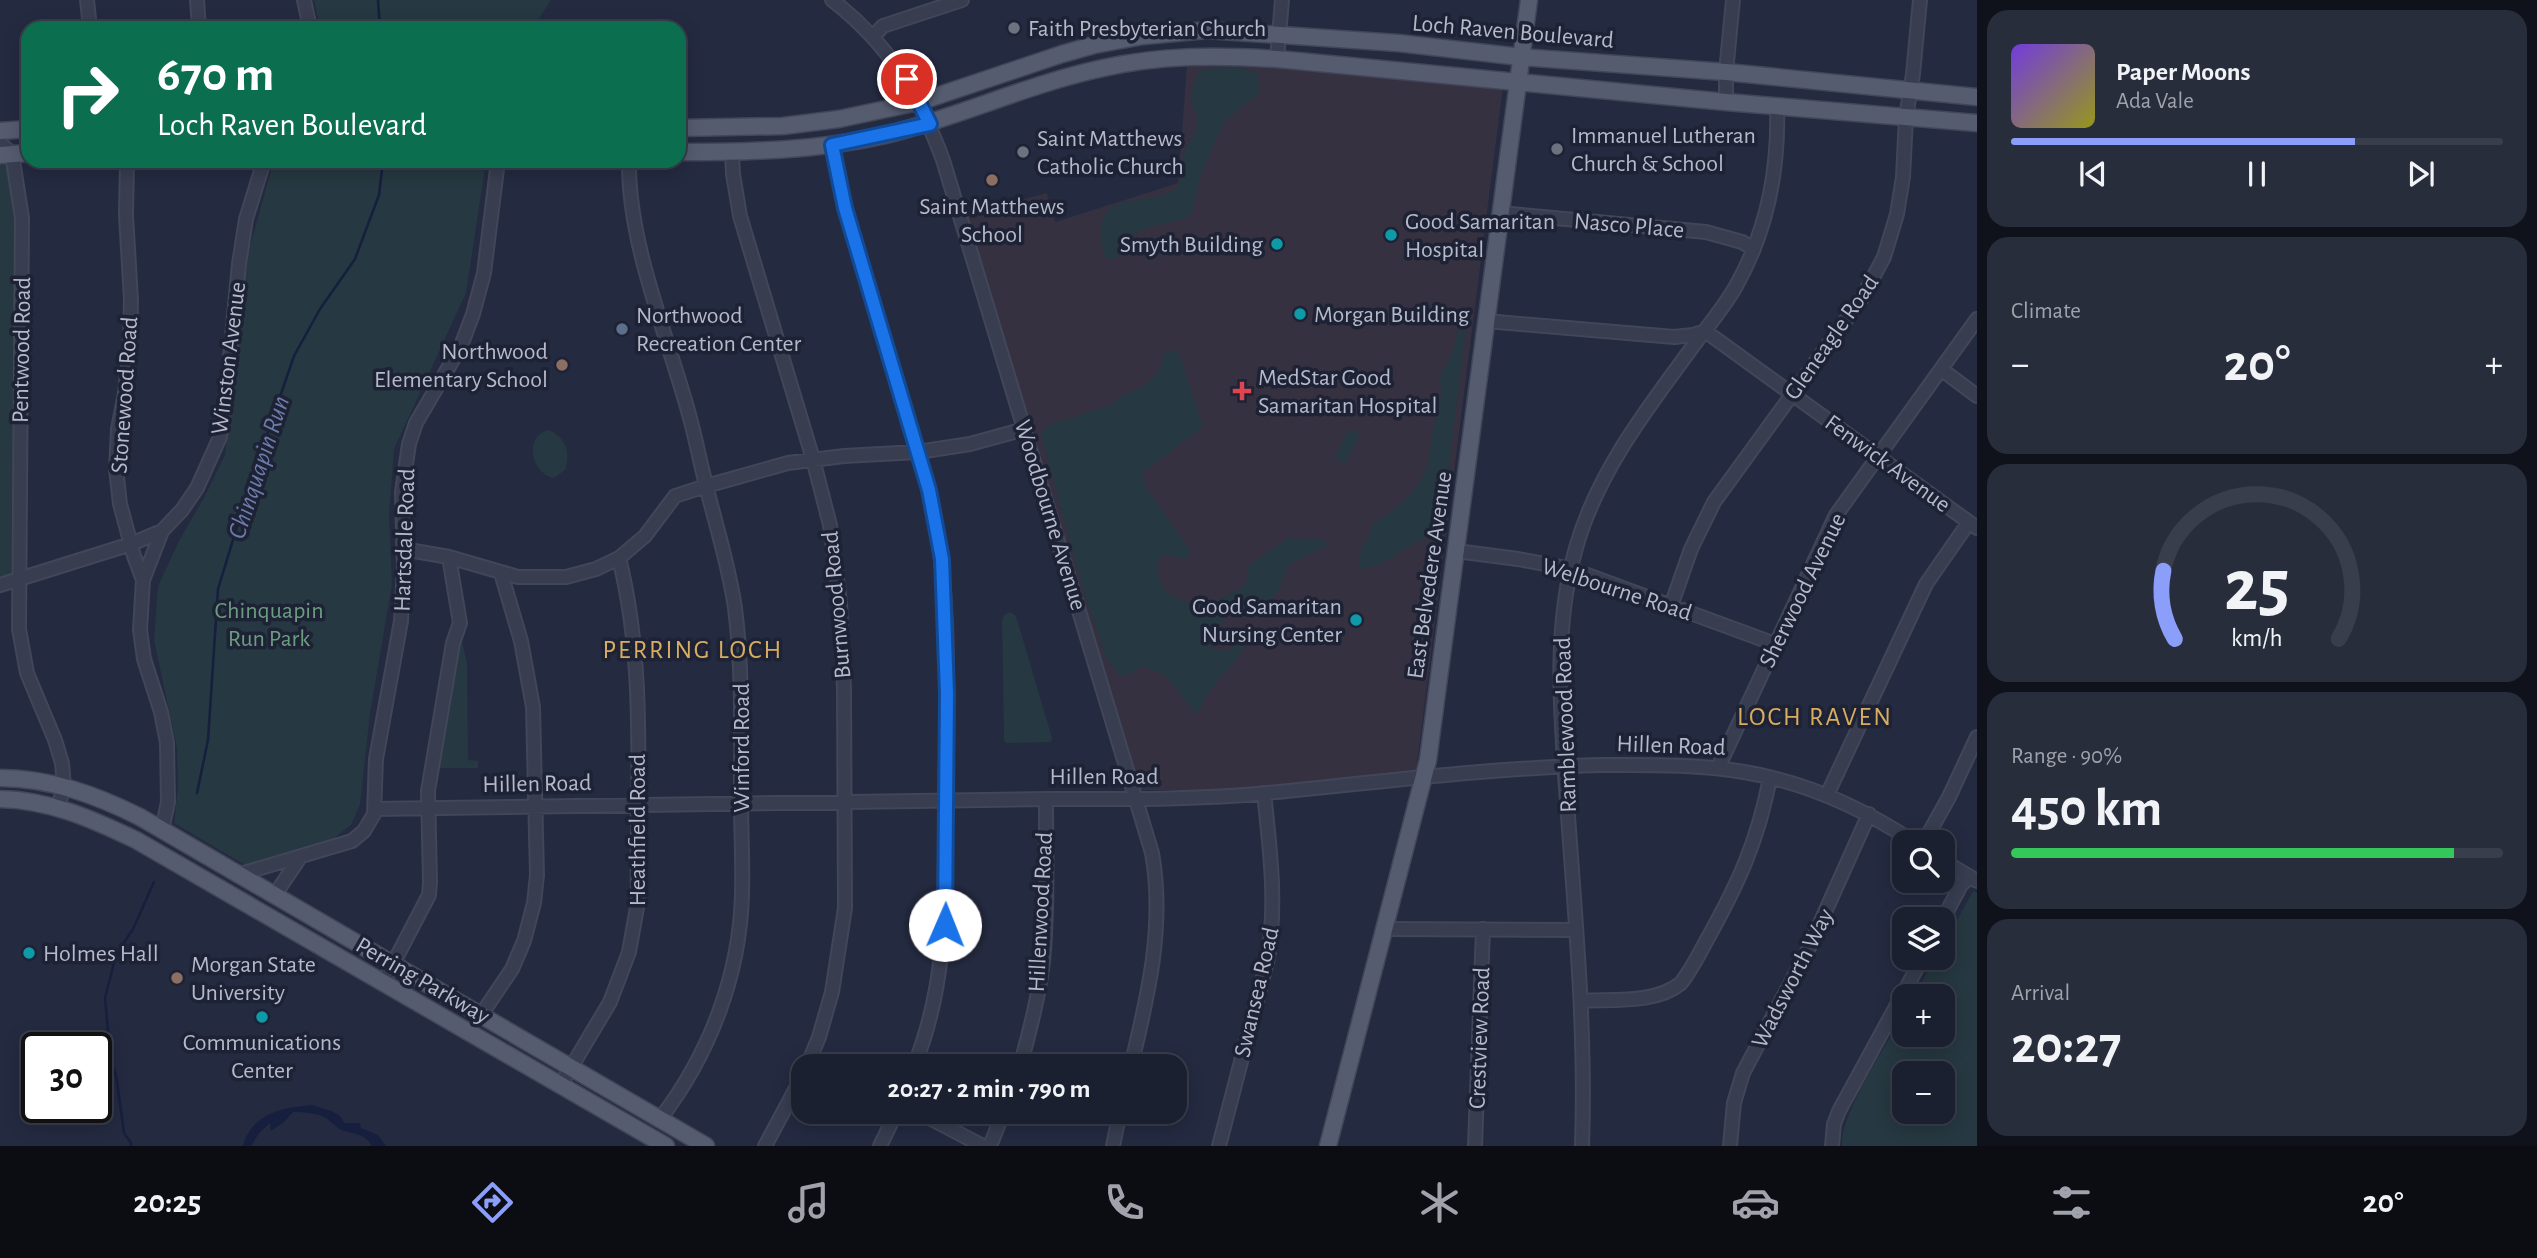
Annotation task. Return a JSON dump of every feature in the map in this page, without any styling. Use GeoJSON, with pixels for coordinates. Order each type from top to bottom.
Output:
{"type":"FeatureCollection","features":[{"type":"Feature","properties":{"kind":"main road","name":"East Belvedere Avenue"},"geometry":{"type":"LineString","coordinates":[[1328,1146],[1425,776],[1529,0]]}},
{"type":"Feature","properties":{"kind":"main road","name":"Loch Raven Boulevard"},"geometry":{"type":"LineString","coordinates":[[686,128],[804,124],[868,114],[919,102],[1062,54],[1119,40],[1207,30],[1398,43],[1521,57],[1727,72],[1977,97]]}},
{"type":"Feature","properties":{"kind":"main road","name":"Loch Raven Boulevard"},"geometry":{"type":"LineString","coordinates":[[686,152],[733,152],[832,145],[930,124],[1071,76],[1122,64],[1203,55],[1277,59],[1977,123]]}},
{"type":"Feature","properties":{"kind":"main road"},"geometry":{"type":"LineString","coordinates":[[804,124],[807,148]]}},
{"type":"Feature","properties":{"kind":"main road"},"geometry":{"type":"LineString","coordinates":[[0,131],[21,130]]}},
{"type":"Feature","properties":{"kind":"main road"},"geometry":{"type":"LineString","coordinates":[[0,778],[35,780],[64,786],[111,803],[162,830],[237,876]]}},
{"type":"Feature","properties":{"kind":"main road"},"geometry":{"type":"LineString","coordinates":[[0,799],[58,807],[94,820],[159,854],[198,865],[253,895],[265,898],[272,895]]}},
{"type":"Feature","properties":{"kind":"main road","name":"Perring Parkway"},"geometry":{"type":"LineString","coordinates":[[159,854],[666,1146]]}},
{"type":"Feature","properties":{"kind":"main road","name":"Perring Parkway"},"geometry":{"type":"LineString","coordinates":[[237,876],[706,1146]]}},
{"type":"Feature","properties":{"kind":"street"},"geometry":{"type":"LineString","coordinates":[[87,0],[89,21]]}},
{"type":"Feature","properties":{"kind":"street"},"geometry":{"type":"LineString","coordinates":[[197,0],[199,21]]}},
{"type":"Feature","properties":{"kind":"street"},"geometry":{"type":"LineString","coordinates":[[303,0],[308,21]]}},
{"type":"Feature","properties":{"kind":"street","name":"Woodbourne Avenue"},"geometry":{"type":"LineString","coordinates":[[832,0],[858,21],[901,71],[930,124],[951,183],[1154,862],[1157,921],[1154,957],[1134,1054]]}},
{"type":"Feature","properties":{"kind":"street"},"geometry":{"type":"LineString","coordinates":[[873,37],[883,26],[962,0]]}},
{"type":"Feature","properties":{"kind":"street"},"geometry":{"type":"LineString","coordinates":[[1277,59],[1282,0]]}},
{"type":"Feature","properties":{"kind":"street"},"geometry":{"type":"LineString","coordinates":[[1726,102],[1733,0]]}},
{"type":"Feature","properties":{"kind":"street","name":"Gleneagle Road"},"geometry":{"type":"LineString","coordinates":[[1671,606],[1704,519],[1729,480],[1862,298],[1884,257],[1900,198],[1906,117],[1920,0]]}},
{"type":"Feature","properties":{"kind":"street","name":"Ramblewood Road"},"geometry":{"type":"LineString","coordinates":[[1582,1146],[1584,1074],[1581,1001],[1559,644],[1571,569],[1576,546],[1593,500],[1612,463],[1735,288],[1754,249],[1772,184],[1777,106]]}},
{"type":"Feature","properties":{"kind":"street"},"geometry":{"type":"LineString","coordinates":[[832,145],[845,208],[932,505],[944,583],[947,752],[945,925],[941,962],[926,1034],[918,1054]]}},
{"type":"Feature","properties":{"kind":"street","name":"Pentwood Road"},"geometry":{"type":"LineString","coordinates":[[10,151],[20,197],[23,248],[19,629],[23,657],[59,753],[64,774],[64,786],[58,807]]}},
{"type":"Feature","properties":{"kind":"street","name":"Burnwood Road"},"geometry":{"type":"LineString","coordinates":[[733,152],[733,174],[740,216],[813,459],[830,525],[841,602],[845,908],[827,1012],[811,1054]]}},
{"type":"Feature","properties":{"kind":"street","name":"Stonewood Road"},"geometry":{"type":"LineString","coordinates":[[127,168],[130,346],[116,457],[120,503],[143,580],[141,642],[163,720],[169,761],[169,802],[162,830]]}},
{"type":"Feature","properties":{"kind":"street","name":"Winston Avenue"},"geometry":{"type":"LineString","coordinates":[[143,580],[162,531],[189,501],[207,469],[220,437],[239,264],[246,219],[262,168]]}},
{"type":"Feature","properties":{"kind":"street","name":"Hartsdale Road"},"geometry":{"type":"LineString","coordinates":[[374,809],[376,759],[401,621],[402,492],[410,444],[416,423],[461,345],[473,314],[484,273],[497,168]]}},
{"type":"Feature","properties":{"kind":"street","name":"Winford Road"},"geometry":{"type":"LineString","coordinates":[[629,168],[632,216],[638,241],[691,419],[727,564],[740,662],[742,895],[738,936],[730,978],[706,1044],[676,1098],[660,1119]]}},
{"type":"Feature","properties":{"kind":"street","name":"Nasco Place"},"geometry":{"type":"LineString","coordinates":[[1500,213],[1706,232],[1742,242],[1754,249]]}},
{"type":"Feature","properties":{"kind":"street","name":"Sherwood Avenue"},"geometry":{"type":"LineString","coordinates":[[1718,768],[1827,532],[1977,319]]}},
{"type":"Feature","properties":{"kind":"street"},"geometry":{"type":"LineString","coordinates":[[1486,321],[1674,337],[1704,331]]}},
{"type":"Feature","properties":{"kind":"street","name":"Fenwick Avenue"},"geometry":{"type":"LineString","coordinates":[[1704,331],[1973,525]]}},
{"type":"Feature","properties":{"kind":"street"},"geometry":{"type":"LineString","coordinates":[[1941,369],[1977,396]]}},
{"type":"Feature","properties":{"kind":"street"},"geometry":{"type":"LineString","coordinates":[[403,549],[449,557],[531,579],[566,577],[596,569],[619,558],[645,536],[675,496],[706,486],[764,469],[813,459],[918,452],[970,444],[1025,429]]}},
{"type":"Feature","properties":{"kind":"street"},"geometry":{"type":"LineString","coordinates":[[1827,795],[1926,584],[1973,525]]}},
{"type":"Feature","properties":{"kind":"street"},"geometry":{"type":"LineString","coordinates":[[0,584],[131,544],[162,531]]}},
{"type":"Feature","properties":{"kind":"street","name":"Welbourne Road"},"geometry":{"type":"LineString","coordinates":[[1456,551],[1571,569],[1775,644]]}},
{"type":"Feature","properties":{"kind":"street","name":"Hartsdale Road"},"geometry":{"type":"LineString","coordinates":[[383,983],[429,894],[428,791],[453,643],[460,623],[449,557]]}},
{"type":"Feature","properties":{"kind":"street","name":"Heathfield Road"},"geometry":{"type":"LineString","coordinates":[[560,1086],[610,1002],[631,944],[638,902],[635,654],[632,620],[619,558]]}},
{"type":"Feature","properties":{"kind":"street"},"geometry":{"type":"LineString","coordinates":[[481,1016],[512,969],[531,920],[537,875],[530,679],[501,573]]}},
{"type":"Feature","properties":{"kind":"street"},"geometry":{"type":"LineString","coordinates":[[1931,830],[1977,737]]}},
{"type":"Feature","properties":{"kind":"street","name":"Hillen Road"},"geometry":{"type":"LineString","coordinates":[[374,809],[1136,800],[1264,793],[1425,776],[1565,766],[1640,765],[1718,768],[1769,778],[1827,795],[1869,814],[1895,830]]}},
{"type":"Feature","properties":{"kind":"street"},"geometry":{"type":"LineString","coordinates":[[1581,1001],[1654,996],[1681,984],[1751,853],[1769,778]]}},
{"type":"Feature","properties":{"kind":"street","name":"Swansea Road"},"geometry":{"type":"LineString","coordinates":[[1219,1146],[1269,958],[1273,927],[1272,869],[1264,793]]}},
{"type":"Feature","properties":{"kind":"street","name":"Hillenwood Road"},"geometry":{"type":"LineString","coordinates":[[1024,1054],[1031,1029],[1042,963],[1047,895],[1046,799]]}},
{"type":"Feature","properties":{"kind":"street"},"geometry":{"type":"LineString","coordinates":[[237,876],[352,841],[370,822],[374,809]]}},
{"type":"Feature","properties":{"kind":"street","name":"Wadsworth Way"},"geometry":{"type":"LineString","coordinates":[[1730,1146],[1734,1103],[1742,1073],[1814,939],[1869,814]]}},
{"type":"Feature","properties":{"kind":"street"},"geometry":{"type":"LineString","coordinates":[[272,895],[299,859]]}},
{"type":"Feature","properties":{"kind":"street"},"geometry":{"type":"LineString","coordinates":[[1949,907],[1962,885],[1973,879],[1955,868]]}},
{"type":"Feature","properties":{"kind":"street"},"geometry":{"type":"LineString","coordinates":[[1385,929],[1576,930]]}},
{"type":"Feature","properties":{"kind":"street","name":"Crestview Road"},"geometry":{"type":"LineString","coordinates":[[1475,1146],[1483,929]]}},
{"type":"Feature","properties":{"kind":"street"},"geometry":{"type":"LineString","coordinates":[[1832,1146],[1834,1124],[1839,1111],[1916,970]]}},
{"type":"Feature","properties":{"kind":"street"},"geometry":{"type":"LineString","coordinates":[[765,1146],[791,1098]]}},
{"type":"Feature","properties":{"kind":"street"},"geometry":{"type":"LineString","coordinates":[[880,1146],[891,1124]]}},
{"type":"Feature","properties":{"kind":"street"},"geometry":{"type":"LineString","coordinates":[[941,1124],[983,1146]]}},
{"type":"Feature","properties":{"kind":"street"},"geometry":{"type":"LineString","coordinates":[[990,1146],[999,1124]]}},
{"type":"Feature","properties":{"kind":"street"},"geometry":{"type":"LineString","coordinates":[[1113,1146],[1117,1124]]}},
{"type":"Feature","properties":{"kind":"shaded area","name":"MedStar Good Samaritan Hospital"},"geometry":{"type":"Polygon","coordinates":[[[1229,63],[1503,86],[1416,771],[1245,790],[1141,790],[967,214],[1047,193],[1055,222],[1178,183],[1187,65],[1229,63]]]}},
{"type":"Feature","properties":{"kind":"green space"},"geometry":{"type":"Polygon","coordinates":[[[314,0],[551,0],[538,21],[318,21],[314,0]]]}},
{"type":"Feature","properties":{"kind":"green space"},"geometry":{"type":"Polygon","coordinates":[[[1220,67],[1240,68],[1258,73],[1259,89],[1256,96],[1225,120],[1202,172],[1192,212],[1185,219],[1146,228],[1133,235],[1118,258],[1109,260],[1101,242],[1103,219],[1110,209],[1119,204],[1158,197],[1180,184],[1183,154],[1197,128],[1198,116],[1191,102],[1193,88],[1199,71],[1220,67]]]}},
{"type":"Feature","properties":{"kind":"green space"},"geometry":{"type":"Polygon","coordinates":[[[0,161],[9,167],[16,199],[11,577],[0,581],[0,161]]]}},
{"type":"Feature","properties":{"kind":"green space","name":"Chinquapin Run Park"},"geometry":{"type":"Polygon","coordinates":[[[272,168],[485,168],[466,293],[394,449],[389,516],[392,584],[370,714],[360,804],[351,825],[334,838],[245,865],[174,823],[178,787],[177,748],[154,640],[158,586],[225,455],[238,354],[245,265],[272,168]]]}},
{"type":"Feature","properties":{"kind":"green space"},"geometry":{"type":"Polygon","coordinates":[[[1466,326],[1441,533],[1421,540],[1377,565],[1361,569],[1359,557],[1373,523],[1406,499],[1424,474],[1440,403],[1438,379],[1453,352],[1458,329],[1466,326]]]}},
{"type":"Feature","properties":{"kind":"green space"},"geometry":{"type":"Polygon","coordinates":[[[1174,350],[1179,354],[1203,427],[1142,473],[1147,489],[1190,553],[1187,559],[1163,555],[1159,558],[1158,573],[1169,594],[1192,603],[1218,600],[1242,587],[1247,580],[1249,565],[1288,538],[1324,539],[1327,546],[1290,563],[1279,590],[1273,597],[1226,617],[1220,624],[1212,650],[1228,651],[1245,636],[1249,639],[1196,714],[1166,676],[1144,666],[1125,676],[1119,676],[1106,657],[1085,595],[1041,435],[1046,426],[1111,405],[1125,394],[1145,386],[1159,371],[1165,351],[1174,350]]]}},
{"type":"Feature","properties":{"kind":"green space"},"geometry":{"type":"Polygon","coordinates":[[[1349,429],[1360,435],[1345,464],[1334,458],[1349,429]]]}},
{"type":"Feature","properties":{"kind":"green space"},"geometry":{"type":"Polygon","coordinates":[[[549,430],[560,437],[567,452],[565,470],[554,478],[540,470],[533,454],[536,439],[549,430]]]}},
{"type":"Feature","properties":{"kind":"green space"},"geometry":{"type":"Polygon","coordinates":[[[1010,612],[1016,616],[1051,742],[1004,741],[1002,620],[1004,615],[1010,612]]]}},
{"type":"Feature","properties":{"kind":"green space"},"geometry":{"type":"Polygon","coordinates":[[[457,641],[462,641],[467,663],[468,760],[478,761],[478,768],[436,768],[457,641]]]}},
{"type":"Feature","properties":{"kind":"green space"},"geometry":{"type":"Polygon","coordinates":[[[1973,891],[1977,893],[1977,1146],[1842,1146],[1843,1132],[1856,1098],[1892,1034],[1892,1047],[1955,1047],[1955,984],[1921,984],[1929,970],[1955,970],[1955,924],[1973,891]]]}},
{"type":"Feature","properties":{"kind":"water"},"geometry":{"type":"Polygon","coordinates":[[[313,1105],[339,1115],[344,1123],[360,1123],[361,1128],[378,1135],[386,1146],[372,1146],[363,1137],[341,1130],[322,1116],[293,1112],[271,1131],[270,1123],[259,1133],[251,1146],[243,1146],[247,1135],[261,1119],[280,1110],[313,1105]]]}},
{"type":"Feature","properties":{"kind":"waterway","name":"Chinquapin Run"},"geometry":{"type":"LineString","coordinates":[[378,0],[380,21]]}},
{"type":"Feature","properties":{"kind":"waterway","name":"Chinquapin Run"},"geometry":{"type":"LineString","coordinates":[[197,793],[208,740],[218,589],[251,481],[294,356],[320,309],[355,259],[379,195],[382,168]]}},
{"type":"Feature","properties":{"kind":"waterway","name":"Chinquapin Run"},"geometry":{"type":"LineString","coordinates":[[131,1146],[124,1133],[116,1075],[111,1064],[105,998],[114,963],[154,882]]}},
{"type":"Feature","properties":{"kind":"place","name":"Faith Presbyterian Church"},"geometry":{"type":"Point","coordinates":[1014,28]}},
{"type":"Feature","properties":{"kind":"place","name":"Immanuel Lutheran Church & School"},"geometry":{"type":"Point","coordinates":[1557,149]}},
{"type":"Feature","properties":{"kind":"place","name":"Saint Matthews Catholic Church"},"geometry":{"type":"Point","coordinates":[1023,152]}},
{"type":"Feature","properties":{"kind":"place","name":"Saint Matthews School"},"geometry":{"type":"Point","coordinates":[992,180]}},
{"type":"Feature","properties":{"kind":"place","name":"Good Samaritan Hospital"},"geometry":{"type":"Point","coordinates":[1391,235]}},
{"type":"Feature","properties":{"kind":"place","name":"Smyth Building"},"geometry":{"type":"Point","coordinates":[1277,244]}},
{"type":"Feature","properties":{"kind":"place","name":"Morgan Building"},"geometry":{"type":"Point","coordinates":[1300,314]}},
{"type":"Feature","properties":{"kind":"place","name":"Northwood Recreation Center"},"geometry":{"type":"Point","coordinates":[622,329]}},
{"type":"Feature","properties":{"kind":"place","name":"Northwood Elementary School"},"geometry":{"type":"Point","coordinates":[562,365]}},
{"type":"Feature","properties":{"kind":"place","name":"MedStar Good Samaritan Hospital"},"geometry":{"type":"Point","coordinates":[1242,391]}},
{"type":"Feature","properties":{"kind":"place","name":"Good Samaritan Nursing Center"},"geometry":{"type":"Point","coordinates":[1356,620]}},
{"type":"Feature","properties":{"kind":"place","name":"Holmes Hall"},"geometry":{"type":"Point","coordinates":[29,953]}},
{"type":"Feature","properties":{"kind":"place","name":"Morgan State University"},"geometry":{"type":"Point","coordinates":[177,978]}},
{"type":"Feature","properties":{"kind":"place","name":"Communications Center"},"geometry":{"type":"Point","coordinates":[262,1017]}},
{"type":"Feature","properties":{"kind":"district","name":"PERRING LOCH"},"geometry":{"type":"Point","coordinates":[693,649]}},
{"type":"Feature","properties":{"kind":"district","name":"LOCH RAVEN"},"geometry":{"type":"Point","coordinates":[1815,716]}},
{"type":"Feature","properties":{"kind":"route"},"geometry":{"type":"LineString","coordinates":[[907,79],[930,124],[832,145],[845,208],[929,490],[939,537],[945,600],[947,693],[945,925]]}}]}
